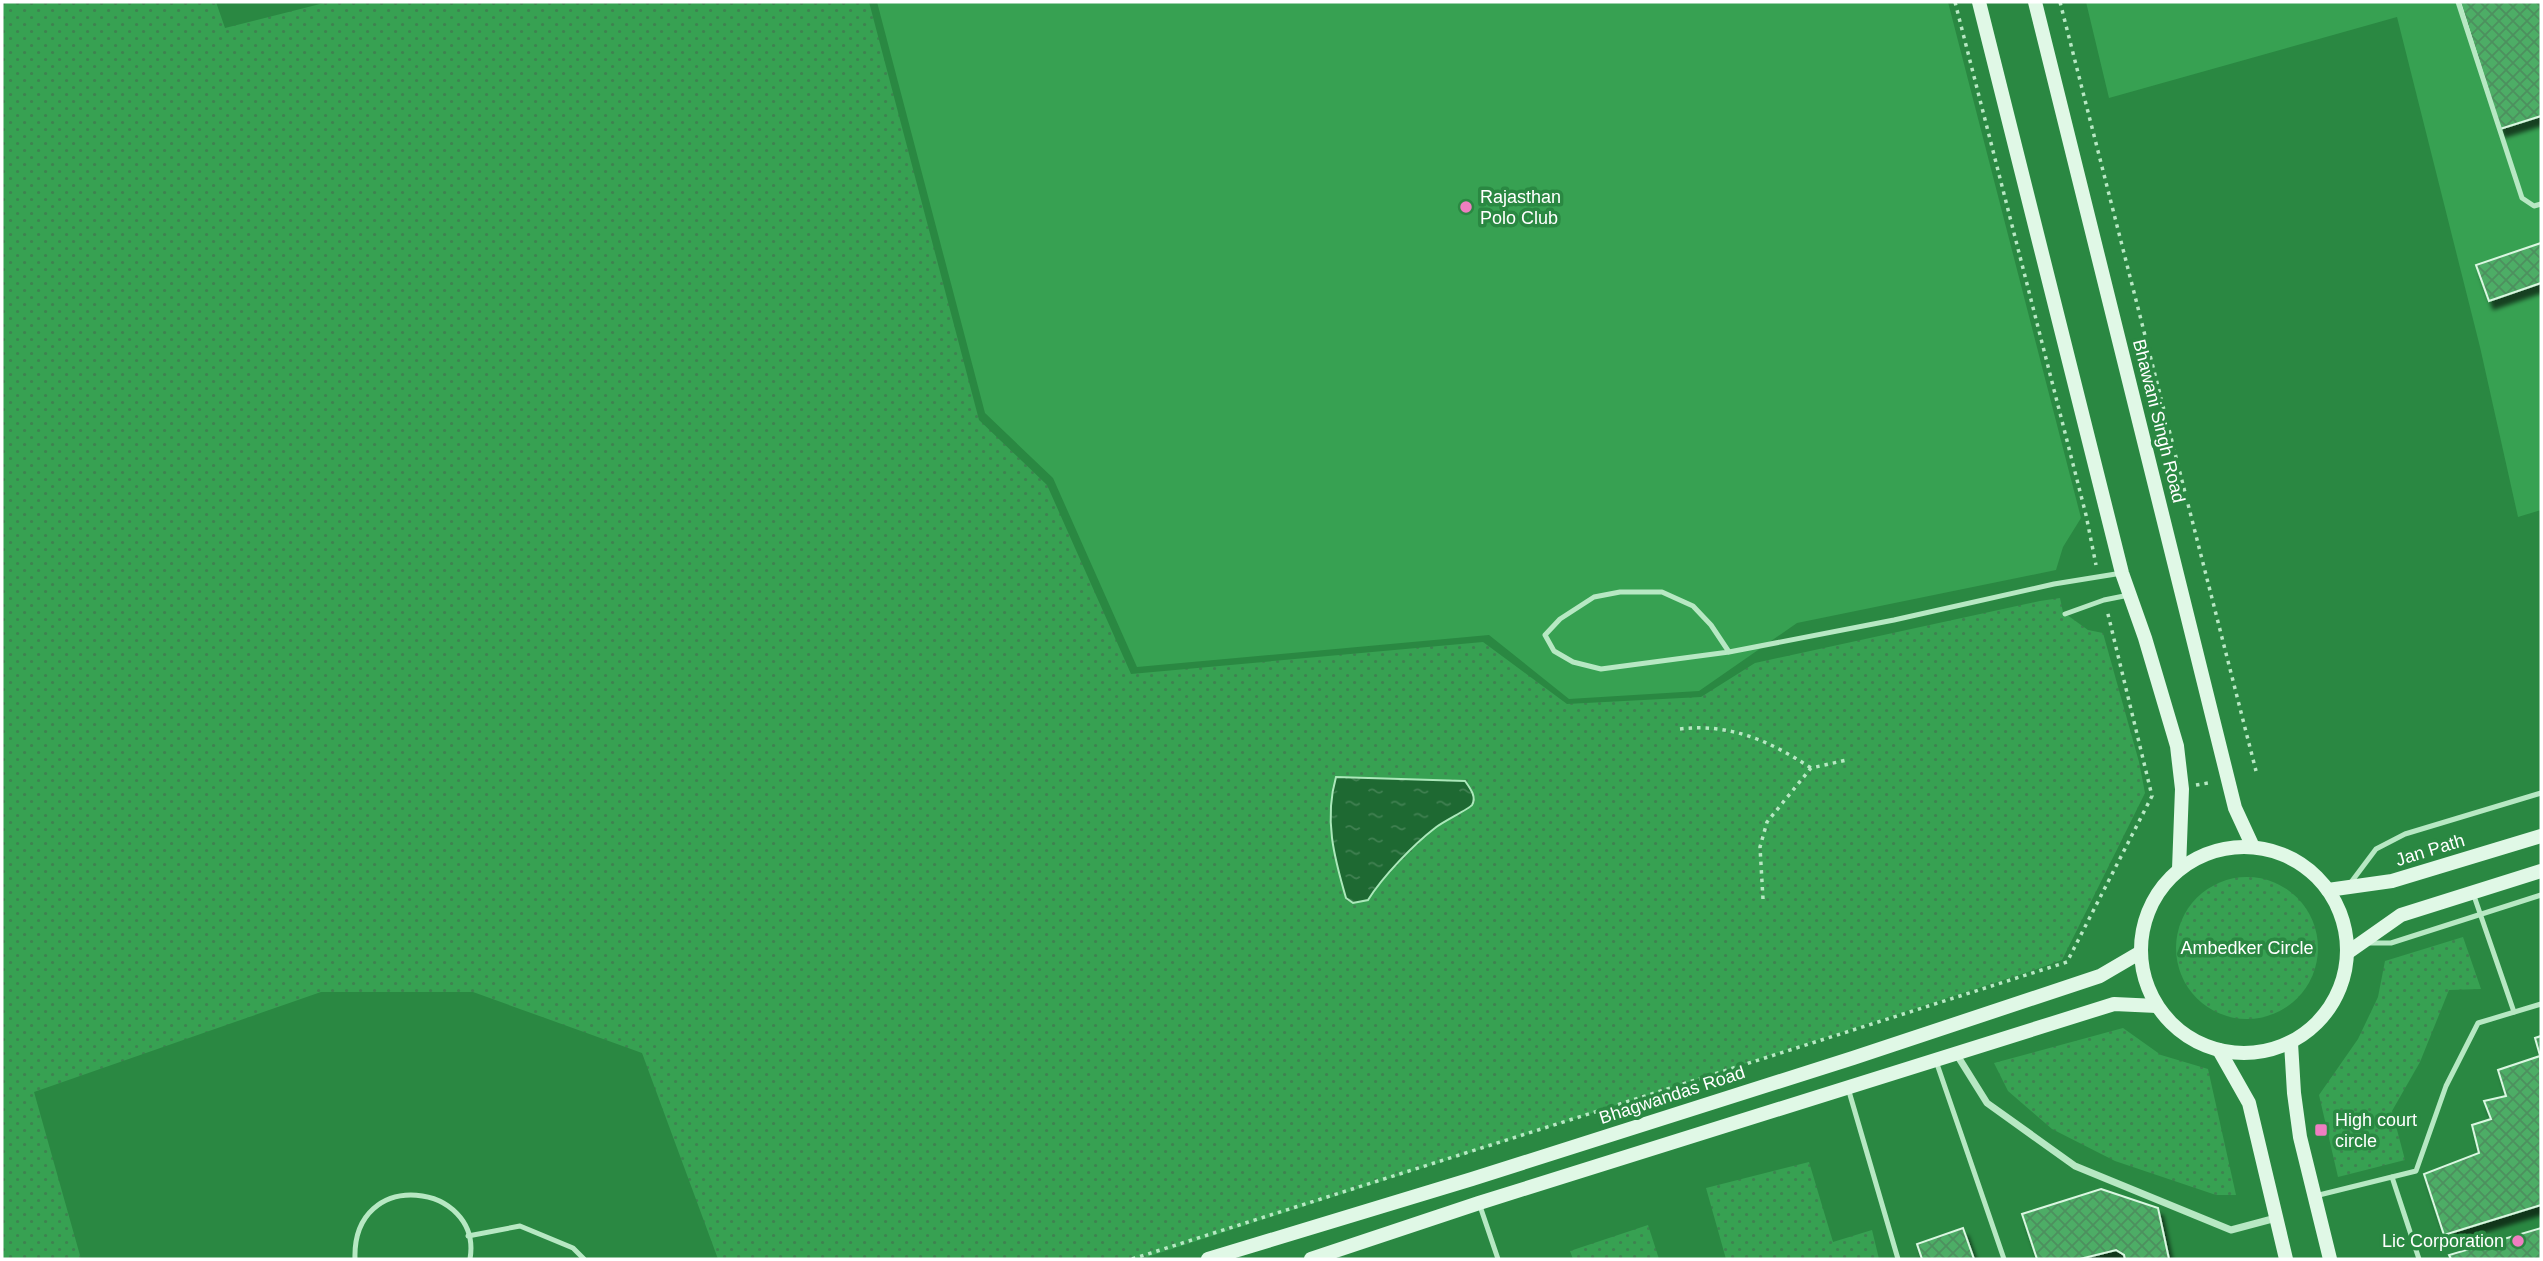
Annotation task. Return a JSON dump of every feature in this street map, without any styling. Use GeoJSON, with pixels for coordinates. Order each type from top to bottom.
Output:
{"type":"FeatureCollection","features":[{"type":"Feature","properties":{"kind":"main road"},"geometry":{"type":"LineString","coordinates":[[1979,2],[2122,573],[2145,638],[2177,746],[2182,789],[2179,869]]}},
{"type":"Feature","properties":{"kind":"main road","name":"Bhawani Singh Road"},"geometry":{"type":"LineString","coordinates":[[2035,2],[2235,808],[2253,847]]}},
{"type":"Feature","properties":{"kind":"main road","name":"Jan Path"},"geometry":{"type":"LineString","coordinates":[[2328,890],[2392,881],[2541,836]]}},
{"type":"Feature","properties":{"kind":"main road"},"geometry":{"type":"LineString","coordinates":[[2253,847],[2277,852],[2304,866],[2328,890],[2343,922],[2347,953],[2343,978],[2331,1006],[2310,1030],[2291,1042],[2254,1053],[2219,1050],[2199,1042],[2175,1026],[2157,1006],[2146,983],[2141,951],[2146,918],[2158,893],[2179,869],[2202,855],[2226,848],[2253,847]]}},
{"type":"Feature","properties":{"kind":"main road"},"geometry":{"type":"LineString","coordinates":[[2347,953],[2402,915],[2541,871]]}},
{"type":"Feature","properties":{"kind":"main road","name":"Bhagwandas Road"},"geometry":{"type":"LineString","coordinates":[[1208,1259],[1472,1179],[1905,1041],[2100,976],[2141,951]]}},
{"type":"Feature","properties":{"kind":"main road"},"geometry":{"type":"LineString","coordinates":[[1311,1259],[1343,1254],[1479,1203],[2114,1004],[2157,1006]]}},
{"type":"Feature","properties":{"kind":"main road"},"geometry":{"type":"LineString","coordinates":[[2291,1042],[2294,1093],[2301,1137],[2330,1259]]}},
{"type":"Feature","properties":{"kind":"main road"},"geometry":{"type":"LineString","coordinates":[[2219,1050],[2249,1103],[2286,1259]]}},
{"type":"Feature","properties":{"kind":"street"},"geometry":{"type":"LineString","coordinates":[[1957,1055],[1987,1103],[2075,1166],[2231,1230],[2276,1219]]}},
{"type":"Feature","properties":{"kind":"lane"},"geometry":{"type":"LineString","coordinates":[[2458,2],[2522,198],[2534,206],[2541,204]]}},
{"type":"Feature","properties":{"kind":"lane"},"geometry":{"type":"LineString","coordinates":[[1729,652],[1711,625],[1693,606],[1662,592],[1620,592],[1594,597],[1560,619],[1545,635],[1554,651],[1573,662],[1601,669],[1729,652],[1894,620],[2054,584],[2122,573]]}},
{"type":"Feature","properties":{"kind":"lane"},"geometry":{"type":"LineString","coordinates":[[2065,614],[2104,600],[2130,595]]}},
{"type":"Feature","properties":{"kind":"lane"},"geometry":{"type":"LineString","coordinates":[[2347,888],[2376,849],[2405,834],[2541,793]]}},
{"type":"Feature","properties":{"kind":"lane"},"geometry":{"type":"LineString","coordinates":[[2473,892],[2514,1012]]}},
{"type":"Feature","properties":{"kind":"lane"},"geometry":{"type":"LineString","coordinates":[[2362,943],[2391,943],[2541,895]]}},
{"type":"Feature","properties":{"kind":"lane"},"geometry":{"type":"LineString","coordinates":[[2315,1196],[2416,1171],[2446,1086],[2479,1023],[2541,1004]]}},
{"type":"Feature","properties":{"kind":"lane"},"geometry":{"type":"LineString","coordinates":[[1936,1061],[2004,1259]]}},
{"type":"Feature","properties":{"kind":"lane"},"geometry":{"type":"LineString","coordinates":[[1848,1087],[1898,1259]]}},
{"type":"Feature","properties":{"kind":"lane"},"geometry":{"type":"LineString","coordinates":[[2392,1177],[2419,1259]]}},
{"type":"Feature","properties":{"kind":"lane"},"geometry":{"type":"LineString","coordinates":[[354,1259],[356,1238],[363,1221],[376,1207],[393,1197],[411,1194],[430,1197],[447,1205],[460,1219],[468,1236],[470,1259]]}},
{"type":"Feature","properties":{"kind":"lane"},"geometry":{"type":"LineString","coordinates":[[1479,1203],[1498,1259]]}},
{"type":"Feature","properties":{"kind":"lane"},"geometry":{"type":"LineString","coordinates":[[468,1236],[520,1226],[573,1248],[584,1259]]}},
{"type":"Feature","properties":{"kind":"path"},"geometry":{"type":"LineString","coordinates":[[1955,2],[2086,515],[2099,577]]}},
{"type":"Feature","properties":{"kind":"path"},"geometry":{"type":"LineString","coordinates":[[2060,2],[2256,771]]}},
{"type":"Feature","properties":{"kind":"path"},"geometry":{"type":"LineString","coordinates":[[1132,1259],[2067,962],[2152,796],[2104,600]]}},
{"type":"Feature","properties":{"kind":"path"},"geometry":{"type":"LineString","coordinates":[[1680,729],[1728,729],[1784,751],[1811,768]]}},
{"type":"Feature","properties":{"kind":"path"},"geometry":{"type":"LineString","coordinates":[[1763,899],[1760,847],[1767,822],[1811,768],[1847,760]]}},
{"type":"Feature","properties":{"kind":"green space"},"geometry":{"type":"Polygon","coordinates":[[[2,2],[216,2],[225,28],[328,2],[869,2],[979,420],[1047,485],[1131,674],[1483,642],[1567,704],[1701,697],[1755,663],[2060,598],[2063,612],[2088,630],[2103,633],[2145,793],[2062,960],[1141,1259],[718,1259],[642,1053],[473,992],[321,992],[34,1092],[81,1259],[2,1259],[2,2]]]}},
{"type":"Feature","properties":{"kind":"green space","name":"Rajasthan Polo Club"},"geometry":{"type":"Polygon","coordinates":[[[877,2],[1948,2],[2081,518],[2063,547],[2056,570],[1797,623],[1699,691],[1569,699],[1489,635],[1137,667],[1053,478],[985,413],[877,2]]]}},
{"type":"Feature","properties":{"kind":"green space"},"geometry":{"type":"Polygon","coordinates":[[[2086,2],[2541,2],[2541,510],[2518,517],[2480,347],[2397,17],[2109,98],[2086,2]]]}},
{"type":"Feature","properties":{"kind":"green space","name":"Ambedker Circle"},"geometry":{"type":"Polygon","coordinates":[[[2247,877],[2274,883],[2297,898],[2312,921],[2318,948],[2312,975],[2297,998],[2274,1013],[2247,1019],[2220,1013],[2197,998],[2182,975],[2176,948],[2182,921],[2197,898],[2220,883],[2247,877]]]}},
{"type":"Feature","properties":{"kind":"green space"},"geometry":{"type":"Polygon","coordinates":[[[2463,937],[2481,989],[2449,990],[2420,1062],[2392,1111],[2405,1160],[2338,1177],[2319,1095],[2358,1039],[2378,997],[2385,961],[2463,937]]]}},
{"type":"Feature","properties":{"kind":"green space"},"geometry":{"type":"Polygon","coordinates":[[[2123,1028],[2161,1055],[2208,1069],[2236,1195],[2216,1195],[2115,1161],[2052,1129],[2008,1091],[1994,1063],[2123,1028]]]}},
{"type":"Feature","properties":{"kind":"green space"},"geometry":{"type":"Polygon","coordinates":[[[1809,1162],[1833,1242],[1872,1230],[1879,1259],[1726,1259],[1706,1188],[1809,1162]]]}},
{"type":"Feature","properties":{"kind":"green space"},"geometry":{"type":"Polygon","coordinates":[[[1648,1225],[1659,1259],[1573,1259],[1570,1251],[1648,1225]]]}},
{"type":"Feature","properties":{"kind":"water"},"geometry":{"type":"Polygon","coordinates":[[[1336,777],[1465,781],[1474,799],[1470,807],[1438,825],[1417,843],[1390,871],[1368,900],[1353,903],[1346,898],[1332,838],[1331,808],[1336,777]]]}},
{"type":"Feature","properties":{"kind":"building"},"geometry":{"type":"Polygon","coordinates":[[[2460,2],[2541,2],[2541,116],[2500,129],[2460,2]]]}},
{"type":"Feature","properties":{"kind":"building"},"geometry":{"type":"Polygon","coordinates":[[[2541,243],[2541,283],[2489,301],[2476,265],[2541,243]]]}},
{"type":"Feature","properties":{"kind":"building"},"geometry":{"type":"Polygon","coordinates":[[[2541,1036],[2541,1059],[2535,1038],[2541,1036]]]}},
{"type":"Feature","properties":{"kind":"building"},"geometry":{"type":"Polygon","coordinates":[[[2540,1056],[2541,1205],[2444,1235],[2424,1174],[2479,1153],[2472,1125],[2491,1119],[2484,1101],[2506,1096],[2498,1070],[2540,1056]]]}},
{"type":"Feature","properties":{"kind":"building"},"geometry":{"type":"Polygon","coordinates":[[[2101,1189],[2158,1208],[2169,1259],[2125,1259],[2124,1255],[2116,1250],[2080,1259],[2037,1259],[2022,1214],[2101,1189]]]}},
{"type":"Feature","properties":{"kind":"building"},"geometry":{"type":"Polygon","coordinates":[[[1963,1228],[1974,1259],[1922,1259],[1917,1244],[1963,1228]]]}},
{"type":"Feature","properties":{"kind":"building","name":"Lic Corporation"},"geometry":{"type":"Polygon","coordinates":[[[2541,1228],[2541,1259],[2451,1259],[2449,1255],[2541,1228]]]}},
{"type":"Feature","properties":{"kind":"place","name":"Rajasthan Polo Club"},"geometry":{"type":"Point","coordinates":[1466,207]}},
{"type":"Feature","properties":{"kind":"place","name":"High court circle"},"geometry":{"type":"Point","coordinates":[2321,1130]}},
{"type":"Feature","properties":{"kind":"place","name":"Lic Corporation"},"geometry":{"type":"Point","coordinates":[2518,1241]}}]}
